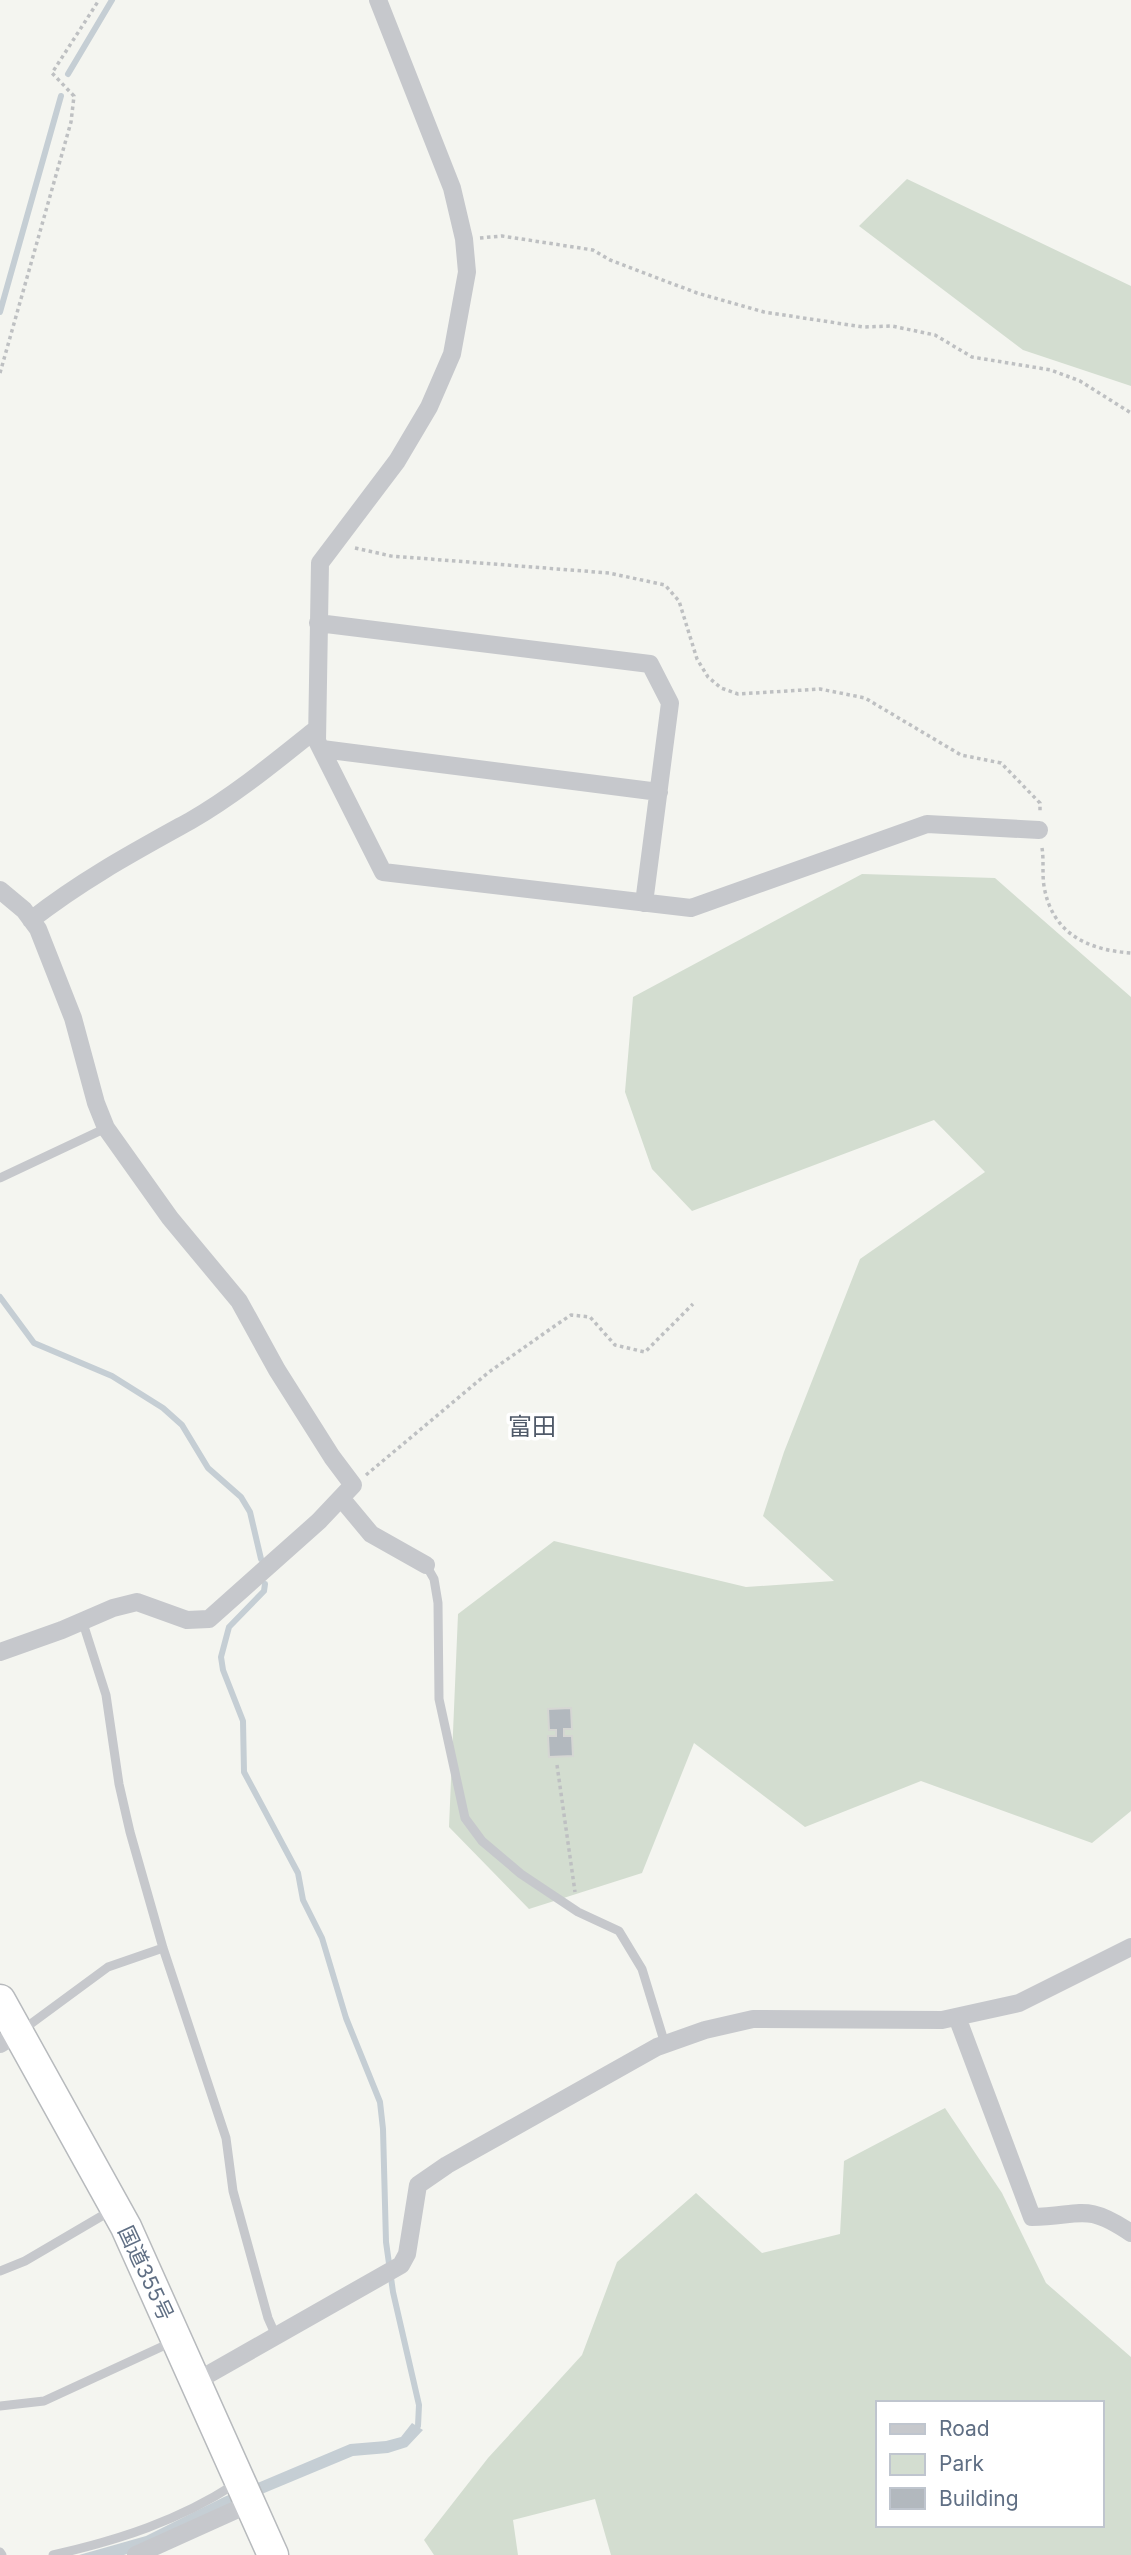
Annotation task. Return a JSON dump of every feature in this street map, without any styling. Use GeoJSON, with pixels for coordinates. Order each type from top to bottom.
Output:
{"type":"FeatureCollection","features":[{"type":"Feature","properties":{"kind":"highway","name":"国道355号"},"geometry":{"type":"LineString","coordinates":[[0,2000],[9,2038],[116,2208],[273,2555]]}},
{"type":"Feature","properties":{"kind":"street"},"geometry":{"type":"LineString","coordinates":[[378,0],[452,188],[464,239],[467,272],[452,354],[429,407],[397,461],[320,563],[315,730],[383,872],[691,908],[927,824],[1039,830]]}},
{"type":"Feature","properties":{"kind":"street"},"geometry":{"type":"LineString","coordinates":[[318,623],[650,664],[670,703],[644,903]]}},
{"type":"Feature","properties":{"kind":"street"},"geometry":{"type":"LineString","coordinates":[[31,920],[64,894],[124,855],[191,820],[253,779],[315,730]]}},
{"type":"Feature","properties":{"kind":"street"},"geometry":{"type":"LineString","coordinates":[[322,749],[659,792]]}},
{"type":"Feature","properties":{"kind":"street"},"geometry":{"type":"LineString","coordinates":[[0,890],[38,929],[73,1018],[96,1103],[106,1128],[170,1218],[239,1301],[277,1370],[332,1457],[354,1485],[209,1619],[187,1620],[138,1602],[113,1608],[0,1652]]}},
{"type":"Feature","properties":{"kind":"street"},"geometry":{"type":"LineString","coordinates":[[341,1498],[371,1534],[426,1565]]}},
{"type":"Feature","properties":{"kind":"street"},"geometry":{"type":"LineString","coordinates":[[195,2382],[388,2272],[407,2254],[418,2185],[447,2165],[665,2044],[705,2029],[753,2019],[942,2020],[957,2017],[1019,2003],[1131,1947]]}},
{"type":"Feature","properties":{"kind":"street"},"geometry":{"type":"LineString","coordinates":[[957,2017],[1032,2217],[1075,2211],[1105,2216],[1131,2233]]}},
{"type":"Feature","properties":{"kind":"street"},"geometry":{"type":"LineString","coordinates":[[136,2555],[244,2493]]}},
{"type":"Feature","properties":{"kind":"lane"},"geometry":{"type":"LineString","coordinates":[[0,1178],[106,1128]]}},
{"type":"Feature","properties":{"kind":"lane"},"geometry":{"type":"LineString","coordinates":[[426,1565],[434,1579],[438,1603],[439,1699],[465,1818],[482,1841],[522,1874],[578,1912],[620,1931],[642,1969],[665,2044]]}},
{"type":"Feature","properties":{"kind":"lane"},"geometry":{"type":"LineString","coordinates":[[82,1620],[106,1695],[119,1784],[163,1948],[226,2138],[233,2191],[268,2318],[277,2337]]}},
{"type":"Feature","properties":{"kind":"lane"},"geometry":{"type":"LineString","coordinates":[[9,2038],[108,1966],[163,1948]]}},
{"type":"Feature","properties":{"kind":"lane"},"geometry":{"type":"LineString","coordinates":[[0,2271],[25,2261],[116,2208]]}},
{"type":"Feature","properties":{"kind":"lane"},"geometry":{"type":"LineString","coordinates":[[0,2406],[44,2401],[177,2340]]}},
{"type":"Feature","properties":{"kind":"lane"},"geometry":{"type":"LineString","coordinates":[[53,2555],[141,2532],[244,2493]]}},
{"type":"Feature","properties":{"kind":"path"},"geometry":{"type":"LineString","coordinates":[[0,373],[71,122],[74,96],[52,74],[99,0]]}},
{"type":"Feature","properties":{"kind":"path"},"geometry":{"type":"LineString","coordinates":[[464,239],[502,236],[593,250],[610,260],[696,293],[764,312],[863,327],[892,326],[935,335],[972,357],[1051,370],[1080,381],[1131,413]]}},
{"type":"Feature","properties":{"kind":"path"},"geometry":{"type":"LineString","coordinates":[[334,543],[391,556],[609,573],[665,585],[679,601],[697,659],[708,677],[721,688],[738,694],[820,689],[865,698],[961,755],[1001,763],[1040,803],[1039,830],[1044,886],[1052,909],[1064,928],[1082,944],[1131,953]]}},
{"type":"Feature","properties":{"kind":"path"},"geometry":{"type":"LineString","coordinates":[[354,1485],[489,1372],[571,1315],[590,1317],[615,1345],[645,1352],[693,1304]]}},
{"type":"Feature","properties":{"kind":"path"},"geometry":{"type":"LineString","coordinates":[[557,1765],[578,1912]]}},
{"type":"Feature","properties":{"kind":"green space"},"geometry":{"type":"Polygon","coordinates":[[[907,179],[1131,286],[1131,386],[1023,350],[859,226],[907,179]]]}},
{"type":"Feature","properties":{"kind":"green space"},"geometry":{"type":"Polygon","coordinates":[[[862,874],[995,878],[1131,997],[1131,1811],[1092,1843],[921,1781],[805,1827],[694,1743],[642,1873],[529,1909],[449,1827],[458,1614],[554,1541],[746,1587],[834,1581],[763,1516],[784,1452],[860,1259],[985,1172],[934,1120],[692,1211],[652,1169],[625,1092],[633,997],[862,874]]]}},
{"type":"Feature","properties":{"kind":"green space"},"geometry":{"type":"Polygon","coordinates":[[[945,2108],[1002,2193],[1046,2283],[1131,2357],[1131,2555],[611,2555],[595,2499],[513,2520],[518,2555],[434,2555],[424,2540],[488,2458],[582,2355],[617,2262],[696,2193],[762,2253],[840,2234],[844,2161],[945,2108]]]}},
{"type":"Feature","properties":{"kind":"shaded area"},"geometry":{"type":"Polygon","coordinates":[[[412,2423],[423,2430],[407,2447],[388,2453],[353,2456],[228,2508],[148,2547],[124,2555],[79,2555],[146,2536],[224,2497],[350,2444],[401,2437],[412,2423]]]}},
{"type":"Feature","properties":{"kind":"building"},"geometry":{"type":"Polygon","coordinates":[[[571,1708],[572,1729],[564,1729],[564,1736],[572,1736],[573,1756],[549,1757],[548,1736],[556,1736],[556,1730],[549,1730],[548,1709],[571,1708]]]}},
{"type":"Feature","properties":{"kind":"waterway"},"geometry":{"type":"LineString","coordinates":[[68,74],[112,0]]}},
{"type":"Feature","properties":{"kind":"waterway"},"geometry":{"type":"LineString","coordinates":[[0,312],[61,96]]}},
{"type":"Feature","properties":{"kind":"waterway"},"geometry":{"type":"LineString","coordinates":[[0,1297],[34,1343],[112,1376],[163,1408],[182,1425],[208,1468],[241,1497],[250,1512],[261,1559]]}},
{"type":"Feature","properties":{"kind":"waterway"},"geometry":{"type":"LineString","coordinates":[[265,1584],[264,1591],[229,1627],[221,1657],[223,1670],[243,1721],[244,1772],[298,1873],[303,1900],[322,1938],[346,2018],[380,2102],[386,2242],[393,2292],[419,2405],[418,2426],[413,2431]]}},
{"type":"Feature","properties":{"kind":"district","name":"富田"},"geometry":{"type":"Point","coordinates":[532,1426]}}]}
